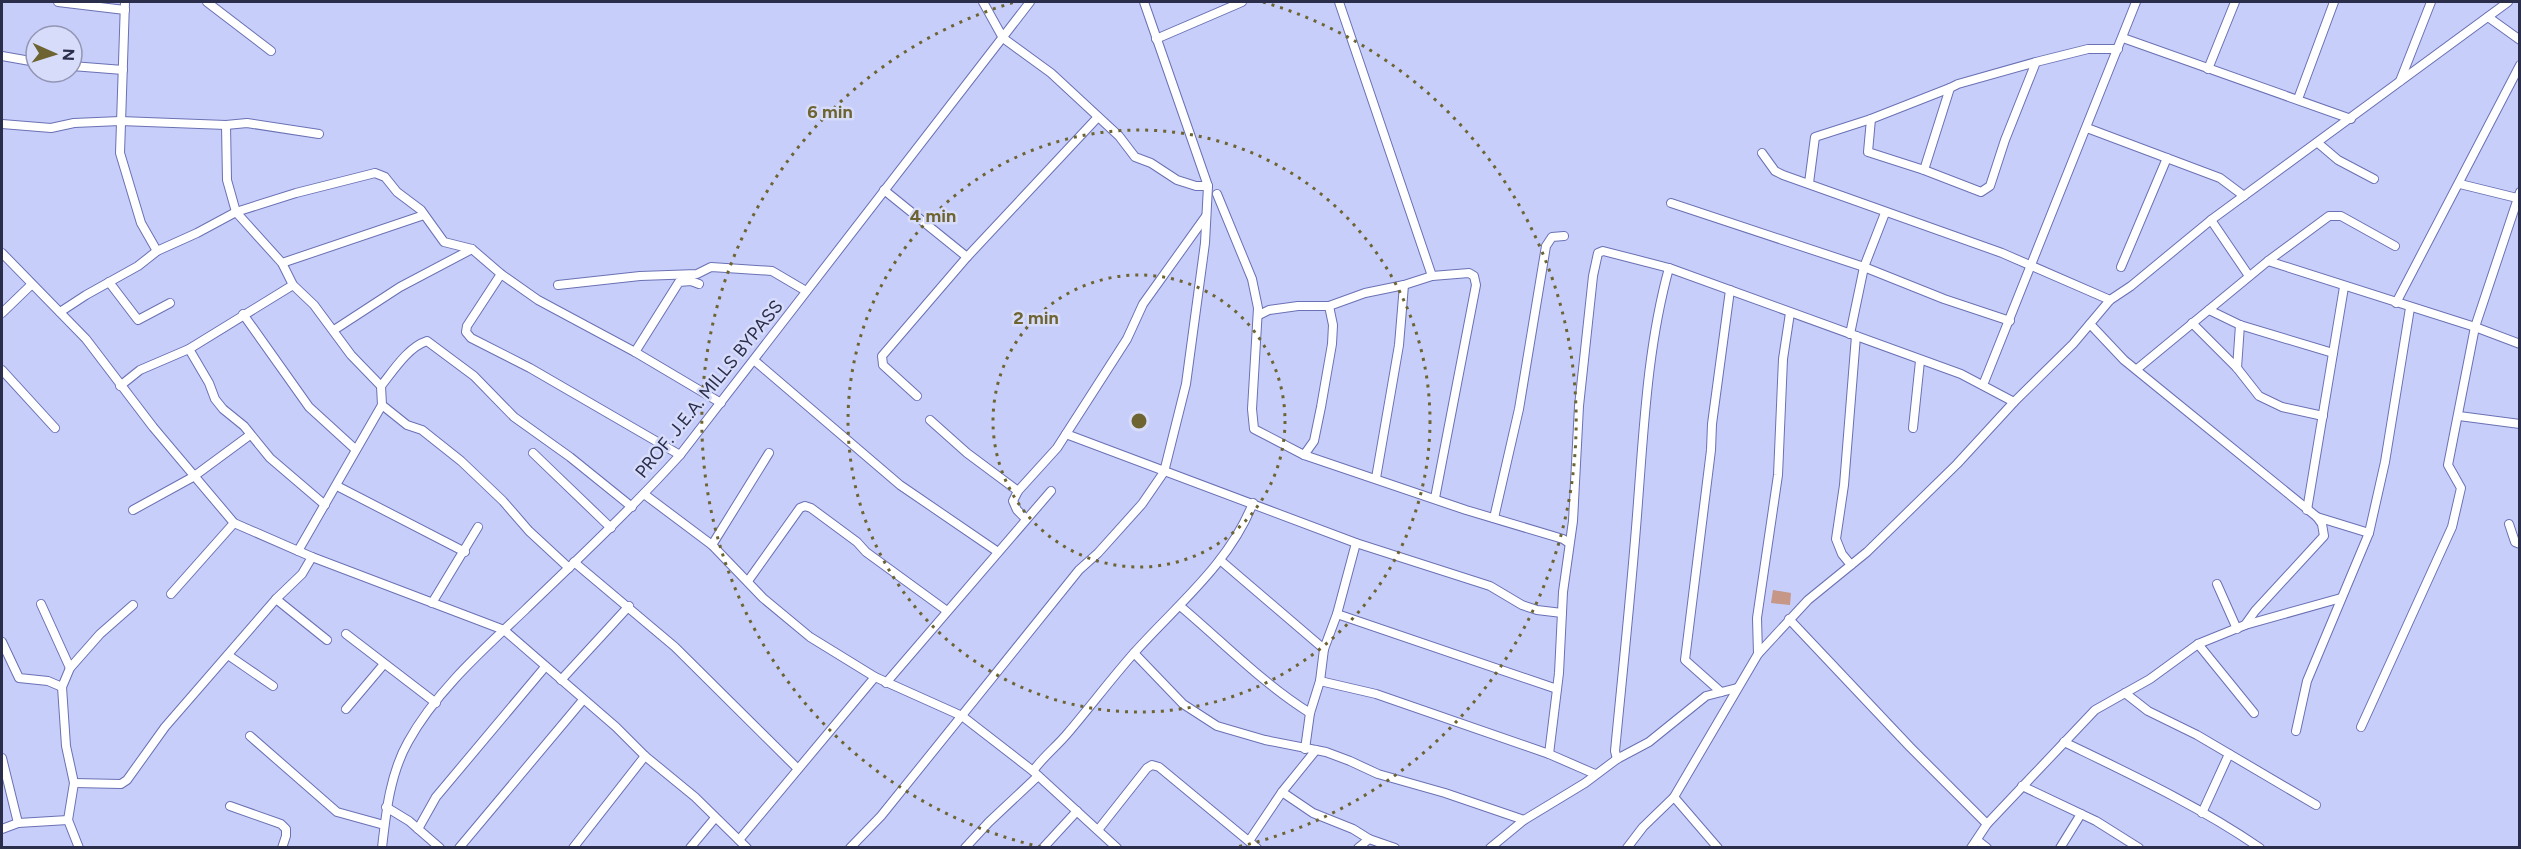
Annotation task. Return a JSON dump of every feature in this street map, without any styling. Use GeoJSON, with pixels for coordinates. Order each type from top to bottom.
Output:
{"type":"FeatureCollection","features":[{"type":"Feature","properties":{"kind":"street"},"geometry":{"type":"LineString","coordinates":[[58,2],[125,6],[120,153],[141,223],[157,251]]}},
{"type":"Feature","properties":{"kind":"street"},"geometry":{"type":"LineString","coordinates":[[207,2],[271,51]]}},
{"type":"Feature","properties":{"kind":"street"},"geometry":{"type":"LineString","coordinates":[[982,2],[1003,38],[1051,74],[1126,143],[1135,157],[1151,163],[1177,180],[1196,186],[1208,186]]}},
{"type":"Feature","properties":{"kind":"street","name":"PROF. J.E.A. MILLS BYPASS"},"geometry":{"type":"LineString","coordinates":[[382,848],[386,807],[396,768],[408,742],[436,702],[504,630],[632,507],[680,455],[1030,2]]}},
{"type":"Feature","properties":{"kind":"street"},"geometry":{"type":"LineString","coordinates":[[850,848],[881,816],[1079,570],[1098,553],[1142,504],[1164,472],[1186,384],[1203,264],[1208,186],[1144,2]]}},
{"type":"Feature","properties":{"kind":"street"},"geometry":{"type":"LineString","coordinates":[[1155,39],[1242,2]]}},
{"type":"Feature","properties":{"kind":"street"},"geometry":{"type":"LineString","coordinates":[[1339,2],[1432,276]]}},
{"type":"Feature","properties":{"kind":"street"},"geometry":{"type":"LineString","coordinates":[[1983,386],[2136,2]]}},
{"type":"Feature","properties":{"kind":"street"},"geometry":{"type":"LineString","coordinates":[[2208,69],[2235,2]]}},
{"type":"Feature","properties":{"kind":"street"},"geometry":{"type":"LineString","coordinates":[[2298,99],[2334,2]]}},
{"type":"Feature","properties":{"kind":"street"},"geometry":{"type":"LineString","coordinates":[[2400,81],[2431,2]]}},
{"type":"Feature","properties":{"kind":"street"},"geometry":{"type":"LineString","coordinates":[[1627,848],[1643,827],[1674,797],[1758,654],[1822,587],[1851,565],[1957,464],[2014,402],[2058,360],[2110,300],[2131,286],[2211,220],[2508,2]]}},
{"type":"Feature","properties":{"kind":"street"},"geometry":{"type":"LineString","coordinates":[[2488,17],[2520,40]]}},
{"type":"Feature","properties":{"kind":"street"},"geometry":{"type":"LineString","coordinates":[[2123,38],[2351,119]]}},
{"type":"Feature","properties":{"kind":"street"},"geometry":{"type":"LineString","coordinates":[[1809,183],[1815,137],[1871,119],[1958,84],[2088,49],[2118,49]]}},
{"type":"Feature","properties":{"kind":"street"},"geometry":{"type":"LineString","coordinates":[[2,56],[24,60]]}},
{"type":"Feature","properties":{"kind":"street"},"geometry":{"type":"LineString","coordinates":[[1871,119],[1868,152],[1981,192],[1990,186],[2005,140],[2036,62]]}},
{"type":"Feature","properties":{"kind":"street"},"geometry":{"type":"LineString","coordinates":[[2396,303],[2520,65]]}},
{"type":"Feature","properties":{"kind":"street"},"geometry":{"type":"LineString","coordinates":[[84,67],[123,70]]}},
{"type":"Feature","properties":{"kind":"street"},"geometry":{"type":"LineString","coordinates":[[1924,170],[1950,88]]}},
{"type":"Feature","properties":{"kind":"street"},"geometry":{"type":"LineString","coordinates":[[917,396],[884,365],[882,356],[968,257],[1098,117]]}},
{"type":"Feature","properties":{"kind":"street"},"geometry":{"type":"LineString","coordinates":[[2,124],[51,128],[74,123],[120,122],[260,124],[320,134]]}},
{"type":"Feature","properties":{"kind":"street"},"geometry":{"type":"LineString","coordinates":[[226,125],[227,180],[236,212],[282,263],[293,285],[314,305],[351,355],[381,386],[382,405],[298,551]]}},
{"type":"Feature","properties":{"kind":"street"},"geometry":{"type":"LineString","coordinates":[[2087,128],[2220,178],[2244,196]]}},
{"type":"Feature","properties":{"kind":"street"},"geometry":{"type":"LineString","coordinates":[[2318,143],[2338,160],[2374,179]]}},
{"type":"Feature","properties":{"kind":"street"},"geometry":{"type":"LineString","coordinates":[[1762,153],[1775,171],[1885,213],[2002,253],[2110,300]]}},
{"type":"Feature","properties":{"kind":"street"},"geometry":{"type":"LineString","coordinates":[[2121,267],[2167,158]]}},
{"type":"Feature","properties":{"kind":"street"},"geometry":{"type":"LineString","coordinates":[[60,312],[138,266],[157,251],[236,212],[296,193],[375,173],[385,177],[397,192],[424,215],[444,242],[472,249],[501,274],[538,300],[635,352],[721,403]]}},
{"type":"Feature","properties":{"kind":"street"},"geometry":{"type":"LineString","coordinates":[[2361,727],[2452,527],[2461,488],[2448,465],[2475,327],[2518,195],[2460,184]]}},
{"type":"Feature","properties":{"kind":"street"},"geometry":{"type":"LineString","coordinates":[[884,190],[968,257]]}},
{"type":"Feature","properties":{"kind":"street"},"geometry":{"type":"LineString","coordinates":[[1217,194],[1252,279],[1259,315],[1255,336],[1252,409],[1254,429],[1304,455],[1563,539],[1569,543]]}},
{"type":"Feature","properties":{"kind":"street"},"geometry":{"type":"LineString","coordinates":[[1671,203],[1864,267],[1944,299],[2010,321]]}},
{"type":"Feature","properties":{"kind":"street"},"geometry":{"type":"LineString","coordinates":[[1851,565],[1842,554],[1836,539],[1844,485],[1853,335],[1864,267],[1885,213]]}},
{"type":"Feature","properties":{"kind":"street"},"geometry":{"type":"LineString","coordinates":[[282,263],[424,215]]}},
{"type":"Feature","properties":{"kind":"street"},"geometry":{"type":"LineString","coordinates":[[1026,519],[1017,510],[1013,501],[1018,491],[1066,434],[1127,339],[1143,304],[1207,215]]}},
{"type":"Feature","properties":{"kind":"street"},"geometry":{"type":"LineString","coordinates":[[2137,369],[2268,261],[2335,215],[2395,246]]}},
{"type":"Feature","properties":{"kind":"street"},"geometry":{"type":"LineString","coordinates":[[2211,220],[2249,276]]}},
{"type":"Feature","properties":{"kind":"street"},"geometry":{"type":"LineString","coordinates":[[1494,518],[1520,409],[1546,246],[1552,237],[1564,237]]}},
{"type":"Feature","properties":{"kind":"street"},"geometry":{"type":"LineString","coordinates":[[334,330],[400,287],[472,249]]}},
{"type":"Feature","properties":{"kind":"street"},"geometry":{"type":"LineString","coordinates":[[1549,754],[1557,689],[1579,405],[1593,276],[1598,253],[1603,251],[1669,268],[1961,375],[2014,402]]}},
{"type":"Feature","properties":{"kind":"street"},"geometry":{"type":"LineString","coordinates":[[2,253],[86,339],[192,477],[234,524],[312,557],[504,630],[645,756],[695,797],[747,848]]}},
{"type":"Feature","properties":{"kind":"street"},"geometry":{"type":"LineString","coordinates":[[2268,261],[2475,327],[2520,344]]}},
{"type":"Feature","properties":{"kind":"street"},"geometry":{"type":"LineString","coordinates":[[558,285],[640,276],[697,274],[711,267],[772,271],[806,291]]}},
{"type":"Feature","properties":{"kind":"street"},"geometry":{"type":"LineString","coordinates":[[1617,759],[1616,745],[1627,638],[1641,449],[1656,325],[1669,268]]}},
{"type":"Feature","properties":{"kind":"street"},"geometry":{"type":"LineString","coordinates":[[1259,315],[1269,310],[1298,306],[1329,306],[1372,291],[1404,285],[1432,276],[1469,273],[1474,276],[1476,285],[1435,498]]}},
{"type":"Feature","properties":{"kind":"street"},"geometry":{"type":"LineString","coordinates":[[501,274],[467,326],[466,332],[471,338],[539,373],[680,455]]}},
{"type":"Feature","properties":{"kind":"street"},"geometry":{"type":"LineString","coordinates":[[635,352],[679,282],[691,281],[699,284]]}},
{"type":"Feature","properties":{"kind":"street"},"geometry":{"type":"LineString","coordinates":[[109,282],[138,320],[171,303]]}},
{"type":"Feature","properties":{"kind":"street"},"geometry":{"type":"LineString","coordinates":[[2,313],[31,285]]}},
{"type":"Feature","properties":{"kind":"street"},"geometry":{"type":"LineString","coordinates":[[120,386],[140,370],[189,349],[293,285]]}},
{"type":"Feature","properties":{"kind":"street"},"geometry":{"type":"LineString","coordinates":[[1376,478],[1400,345],[1404,285]]}},
{"type":"Feature","properties":{"kind":"street"},"geometry":{"type":"LineString","coordinates":[[2307,510],[2344,287]]}},
{"type":"Feature","properties":{"kind":"street"},"geometry":{"type":"LineString","coordinates":[[1721,692],[1699,669],[1685,660],[1730,290]]}},
{"type":"Feature","properties":{"kind":"street"},"geometry":{"type":"LineString","coordinates":[[1304,455],[1314,441],[1332,344],[1333,325],[1329,306]]}},
{"type":"Feature","properties":{"kind":"street"},"geometry":{"type":"LineString","coordinates":[[2296,731],[2307,681],[2369,532],[2385,462],[2410,308]]}},
{"type":"Feature","properties":{"kind":"street"},"geometry":{"type":"LineString","coordinates":[[2209,310],[2240,325],[2332,352]]}},
{"type":"Feature","properties":{"kind":"street"},"geometry":{"type":"LineString","coordinates":[[1758,654],[1757,618],[1778,475],[1784,359],[1790,313]]}},
{"type":"Feature","properties":{"kind":"street"},"geometry":{"type":"LineString","coordinates":[[243,314],[309,407],[355,449]]}},
{"type":"Feature","properties":{"kind":"street"},"geometry":{"type":"LineString","coordinates":[[2193,323],[2237,368],[2259,396],[2282,407],[2323,416]]}},
{"type":"Feature","properties":{"kind":"street"},"geometry":{"type":"LineString","coordinates":[[2090,324],[2114,351],[2307,510],[2317,517],[2369,532]]}},
{"type":"Feature","properties":{"kind":"street"},"geometry":{"type":"LineString","coordinates":[[2237,368],[2240,325]]}},
{"type":"Feature","properties":{"kind":"street"},"geometry":{"type":"LineString","coordinates":[[381,386],[404,358],[422,342],[432,343],[474,376],[514,417],[570,457],[632,507]]}},
{"type":"Feature","properties":{"kind":"street"},"geometry":{"type":"LineString","coordinates":[[189,349],[209,383],[215,399],[270,458],[325,505]]}},
{"type":"Feature","properties":{"kind":"street"},"geometry":{"type":"LineString","coordinates":[[755,360],[900,485],[998,552]]}},
{"type":"Feature","properties":{"kind":"street"},"geometry":{"type":"LineString","coordinates":[[1913,428],[1920,361]]}},
{"type":"Feature","properties":{"kind":"street"},"geometry":{"type":"LineString","coordinates":[[2,370],[55,428]]}},
{"type":"Feature","properties":{"kind":"street"},"geometry":{"type":"LineString","coordinates":[[382,405],[407,425],[422,430],[461,461],[503,501],[530,531],[629,606],[675,647],[798,769]]}},
{"type":"Feature","properties":{"kind":"street"},"geometry":{"type":"LineString","coordinates":[[2459,416],[2520,424]]}},
{"type":"Feature","properties":{"kind":"street"},"geometry":{"type":"LineString","coordinates":[[930,420],[967,453],[1018,491]]}},
{"type":"Feature","properties":{"kind":"street"},"geometry":{"type":"LineString","coordinates":[[1066,434],[1356,543],[1490,586],[1522,605],[1537,610],[1562,612]]}},
{"type":"Feature","properties":{"kind":"street"},"geometry":{"type":"LineString","coordinates":[[133,510],[192,477],[250,435]]}},
{"type":"Feature","properties":{"kind":"street"},"geometry":{"type":"LineString","coordinates":[[534,453],[611,528]]}},
{"type":"Feature","properties":{"kind":"street"},"geometry":{"type":"LineString","coordinates":[[712,545],[769,453]]}},
{"type":"Feature","properties":{"kind":"street"},"geometry":{"type":"LineString","coordinates":[[337,486],[465,552]]}},
{"type":"Feature","properties":{"kind":"street"},"geometry":{"type":"LineString","coordinates":[[886,683],[1051,491]]}},
{"type":"Feature","properties":{"kind":"street"},"geometry":{"type":"LineString","coordinates":[[644,494],[712,545],[763,597],[810,637],[886,683],[962,716],[1036,774],[1117,848]]}},
{"type":"Feature","properties":{"kind":"street"},"geometry":{"type":"LineString","coordinates":[[965,848],[1036,774],[1042,758],[1066,735],[1134,653],[1180,606],[1220,560],[1246,521],[1253,503]]}},
{"type":"Feature","properties":{"kind":"street"},"geometry":{"type":"LineString","coordinates":[[748,581],[800,508],[805,506],[811,507],[858,542],[866,552],[947,610]]}},
{"type":"Feature","properties":{"kind":"street"},"geometry":{"type":"LineString","coordinates":[[2246,625],[2255,611],[2324,536],[2322,524],[2317,517]]}},
{"type":"Feature","properties":{"kind":"street"},"geometry":{"type":"LineString","coordinates":[[171,594],[234,524]]}},
{"type":"Feature","properties":{"kind":"street"},"geometry":{"type":"LineString","coordinates":[[2509,524],[2515,542],[2520,544]]}},
{"type":"Feature","properties":{"kind":"street"},"geometry":{"type":"LineString","coordinates":[[432,603],[465,552],[478,527]]}},
{"type":"Feature","properties":{"kind":"street"},"geometry":{"type":"LineString","coordinates":[[1305,749],[1310,713],[1320,681],[1324,649],[1337,614],[1356,543]]}},
{"type":"Feature","properties":{"kind":"street"},"geometry":{"type":"LineString","coordinates":[[74,783],[121,784],[127,780],[165,727],[276,599],[302,574],[312,557]]}},
{"type":"Feature","properties":{"kind":"street"},"geometry":{"type":"LineString","coordinates":[[1220,560],[1324,649]]}},
{"type":"Feature","properties":{"kind":"street"},"geometry":{"type":"LineString","coordinates":[[2217,584],[2237,629]]}},
{"type":"Feature","properties":{"kind":"street"},"geometry":{"type":"LineString","coordinates":[[1971,848],[1978,841],[1987,824],[2095,710],[2150,679],[2198,644],[2246,625],[2341,598]]}},
{"type":"Feature","properties":{"kind":"street"},"geometry":{"type":"LineString","coordinates":[[276,599],[327,640]]}},
{"type":"Feature","properties":{"kind":"street"},"geometry":{"type":"LineString","coordinates":[[40,604],[70,668]]}},
{"type":"Feature","properties":{"kind":"street"},"geometry":{"type":"LineString","coordinates":[[78,848],[68,820],[74,783],[66,746],[62,687],[70,668],[100,634],[133,605]]}},
{"type":"Feature","properties":{"kind":"street"},"geometry":{"type":"LineString","coordinates":[[561,681],[629,606]]}},
{"type":"Feature","properties":{"kind":"street"},"geometry":{"type":"LineString","coordinates":[[1180,606],[1232,649],[1279,694],[1310,713]]}},
{"type":"Feature","properties":{"kind":"street"},"geometry":{"type":"LineString","coordinates":[[1337,614],[1557,689]]}},
{"type":"Feature","properties":{"kind":"street"},"geometry":{"type":"LineString","coordinates":[[1789,619],[1910,747],[1987,824]]}},
{"type":"Feature","properties":{"kind":"street"},"geometry":{"type":"LineString","coordinates":[[346,634],[436,702]]}},
{"type":"Feature","properties":{"kind":"street"},"geometry":{"type":"LineString","coordinates":[[2,642],[19,678],[48,681],[62,687]]}},
{"type":"Feature","properties":{"kind":"street"},"geometry":{"type":"LineString","coordinates":[[2198,644],[2254,713]]}},
{"type":"Feature","properties":{"kind":"street"},"geometry":{"type":"LineString","coordinates":[[1134,653],[1183,704],[1217,726],[1350,760],[1378,774],[1454,795],[1524,820]]}},
{"type":"Feature","properties":{"kind":"street"},"geometry":{"type":"LineString","coordinates":[[228,655],[273,686]]}},
{"type":"Feature","properties":{"kind":"street"},"geometry":{"type":"LineString","coordinates":[[346,709],[384,664]]}},
{"type":"Feature","properties":{"kind":"street"},"geometry":{"type":"LineString","coordinates":[[418,829],[436,797],[545,667]]}},
{"type":"Feature","properties":{"kind":"street"},"geometry":{"type":"LineString","coordinates":[[738,840],[875,677]]}},
{"type":"Feature","properties":{"kind":"street"},"geometry":{"type":"LineString","coordinates":[[1320,681],[1376,694],[1549,754],[1595,774]]}},
{"type":"Feature","properties":{"kind":"street"},"geometry":{"type":"LineString","coordinates":[[1490,848],[1524,820],[1585,783],[1617,759],[1649,742],[1706,696],[1737,688]]}},
{"type":"Feature","properties":{"kind":"street"},"geometry":{"type":"LineString","coordinates":[[2126,693],[2148,711],[2229,754],[2316,805]]}},
{"type":"Feature","properties":{"kind":"street"},"geometry":{"type":"LineString","coordinates":[[459,848],[583,700]]}},
{"type":"Feature","properties":{"kind":"street"},"geometry":{"type":"LineString","coordinates":[[250,736],[338,812],[384,825]]}},
{"type":"Feature","properties":{"kind":"street"},"geometry":{"type":"LineString","coordinates":[[2064,742],[2202,813],[2260,848]]}},
{"type":"Feature","properties":{"kind":"street"},"geometry":{"type":"LineString","coordinates":[[1249,841],[1281,792],[1316,750]]}},
{"type":"Feature","properties":{"kind":"street"},"geometry":{"type":"LineString","coordinates":[[2202,813],[2229,754]]}},
{"type":"Feature","properties":{"kind":"street"},"geometry":{"type":"LineString","coordinates":[[573,848],[645,756]]}},
{"type":"Feature","properties":{"kind":"street"},"geometry":{"type":"LineString","coordinates":[[2,758],[18,823]]}},
{"type":"Feature","properties":{"kind":"street"},"geometry":{"type":"LineString","coordinates":[[1098,830],[1147,768],[1152,765],[1159,767],[1257,848]]}},
{"type":"Feature","properties":{"kind":"street"},"geometry":{"type":"LineString","coordinates":[[2022,786],[2081,814],[2139,848]]}},
{"type":"Feature","properties":{"kind":"street"},"geometry":{"type":"LineString","coordinates":[[1281,792],[1312,813],[1353,829],[1369,839],[1395,848]]}},
{"type":"Feature","properties":{"kind":"street"},"geometry":{"type":"LineString","coordinates":[[1674,797],[1719,848]]}},
{"type":"Feature","properties":{"kind":"street"},"geometry":{"type":"LineString","coordinates":[[230,806],[282,824],[286,829],[286,836],[282,848]]}},
{"type":"Feature","properties":{"kind":"street"},"geometry":{"type":"LineString","coordinates":[[386,807],[418,829],[440,848]]}},
{"type":"Feature","properties":{"kind":"street"},"geometry":{"type":"LineString","coordinates":[[1043,848],[1077,811]]}},
{"type":"Feature","properties":{"kind":"street"},"geometry":{"type":"LineString","coordinates":[[2060,848],[2081,814]]}},
{"type":"Feature","properties":{"kind":"street"},"geometry":{"type":"LineString","coordinates":[[690,848],[715,818]]}},
{"type":"Feature","properties":{"kind":"street"},"geometry":{"type":"LineString","coordinates":[[2,829],[18,823],[68,820]]}},
{"type":"Feature","properties":{"kind":"street"},"geometry":{"type":"LineString","coordinates":[[1358,848],[1369,839]]}},
{"type":"Feature","properties":{"kind":"street"},"geometry":{"type":"LineString","coordinates":[[1978,841],[1987,848]]}},
{"type":"Feature","properties":{"kind":"shaded area"},"geometry":{"type":"Polygon","coordinates":[[[1773,590],[1791,593],[1790,605],[1771,603],[1773,590]]]}}]}
